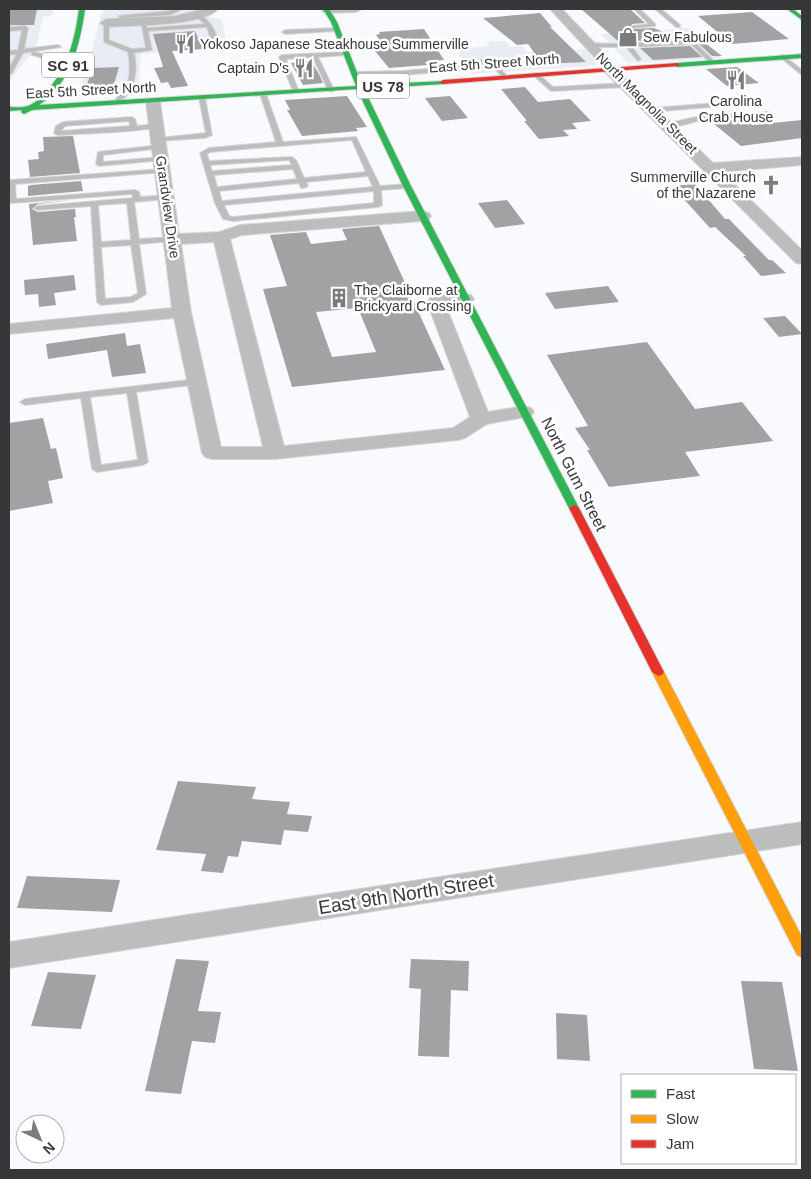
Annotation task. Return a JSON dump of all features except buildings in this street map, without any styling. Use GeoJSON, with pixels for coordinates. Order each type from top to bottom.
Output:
{"type":"FeatureCollection","features":[{"type":"Feature","properties":{"kind":"main road","name":"SC 91"},"geometry":{"type":"LineString","coordinates":[[15,121],[28,108],[42,99],[69,63],[80,34],[82,9]]}},
{"type":"Feature","properties":{"kind":"main road"},"geometry":{"type":"LineString","coordinates":[[790,9],[802,18]]}},
{"type":"Feature","properties":{"kind":"main road","name":"North Gum Street"},"geometry":{"type":"LineString","coordinates":[[326,10],[336,29],[360,88],[407,186],[802,951]]}},
{"type":"Feature","properties":{"kind":"main road","name":"SC 91"},"geometry":{"type":"LineString","coordinates":[[50,64],[62,35]]}},
{"type":"Feature","properties":{"kind":"main road","name":"East 5th Street North"},"geometry":{"type":"LineString","coordinates":[[9,109],[332,90],[802,56]]}},
{"type":"Feature","properties":{"kind":"main road","name":"SC 91"},"geometry":{"type":"LineString","coordinates":[[28,108],[25,99],[31,93]]}},
{"type":"Feature","properties":{"kind":"street"},"geometry":{"type":"LineString","coordinates":[[106,23],[122,19],[143,25],[197,15],[212,9]]}},
{"type":"Feature","properties":{"kind":"street"},"geometry":{"type":"LineString","coordinates":[[326,10],[356,9]]}},
{"type":"Feature","properties":{"kind":"street","name":"North Magnolia Street"},"geometry":{"type":"LineString","coordinates":[[556,9],[609,69],[802,258]]}},
{"type":"Feature","properties":{"kind":"street","name":"Grandview Drive"},"geometry":{"type":"LineString","coordinates":[[145,102],[160,149],[182,312],[212,453],[274,453]]}},
{"type":"Feature","properties":{"kind":"street"},"geometry":{"type":"LineString","coordinates":[[712,168],[802,161]]}},
{"type":"Feature","properties":{"kind":"street"},"geometry":{"type":"LineString","coordinates":[[173,239],[221,237],[240,230],[423,216]]}},
{"type":"Feature","properties":{"kind":"street"},"geometry":{"type":"LineString","coordinates":[[221,237],[274,453],[458,434],[481,419],[524,412]]}},
{"type":"Feature","properties":{"kind":"street"},"geometry":{"type":"LineString","coordinates":[[465,299],[436,302],[481,419]]}},
{"type":"Feature","properties":{"kind":"street"},"geometry":{"type":"LineString","coordinates":[[9,329],[102,310],[182,312]]}},
{"type":"Feature","properties":{"kind":"street","name":"East 9th North Street"},"geometry":{"type":"LineString","coordinates":[[9,955],[802,833]]}},
{"type":"Feature","properties":{"kind":"lane"},"geometry":{"type":"LineString","coordinates":[[116,9],[116,13],[122,19],[169,13],[176,11],[176,9]]}},
{"type":"Feature","properties":{"kind":"lane"},"geometry":{"type":"LineString","coordinates":[[634,27],[654,25],[637,9]]}},
{"type":"Feature","properties":{"kind":"lane"},"geometry":{"type":"LineString","coordinates":[[658,9],[712,62]]}},
{"type":"Feature","properties":{"kind":"lane"},"geometry":{"type":"LineString","coordinates":[[197,15],[209,25],[216,46]]}},
{"type":"Feature","properties":{"kind":"lane"},"geometry":{"type":"LineString","coordinates":[[106,23],[106,40],[131,51],[149,50],[143,25],[209,25]]}},
{"type":"Feature","properties":{"kind":"lane"},"geometry":{"type":"LineString","coordinates":[[9,29],[25,28],[22,53],[9,73]]}},
{"type":"Feature","properties":{"kind":"lane"},"geometry":{"type":"LineString","coordinates":[[285,32],[336,29]]}},
{"type":"Feature","properties":{"kind":"lane"},"geometry":{"type":"LineString","coordinates":[[592,48],[692,42]]}},
{"type":"Feature","properties":{"kind":"lane"},"geometry":{"type":"LineString","coordinates":[[9,53],[22,53],[58,46]]}},
{"type":"Feature","properties":{"kind":"lane"},"geometry":{"type":"LineString","coordinates":[[627,46],[638,59]]}},
{"type":"Feature","properties":{"kind":"lane"},"geometry":{"type":"LineString","coordinates":[[117,103],[120,95],[128,90],[134,68],[131,51]]}},
{"type":"Feature","properties":{"kind":"lane"},"geometry":{"type":"LineString","coordinates":[[22,53],[50,64]]}},
{"type":"Feature","properties":{"kind":"lane"},"geometry":{"type":"LineString","coordinates":[[296,92],[282,57],[346,54]]}},
{"type":"Feature","properties":{"kind":"lane"},"geometry":{"type":"LineString","coordinates":[[315,56],[332,90]]}},
{"type":"Feature","properties":{"kind":"lane"},"geometry":{"type":"LineString","coordinates":[[782,57],[801,71]]}},
{"type":"Feature","properties":{"kind":"lane"},"geometry":{"type":"LineString","coordinates":[[9,60],[17,60]]}},
{"type":"Feature","properties":{"kind":"lane"},"geometry":{"type":"LineString","coordinates":[[354,74],[402,73],[446,69],[492,61],[505,77]]}},
{"type":"Feature","properties":{"kind":"lane"},"geometry":{"type":"LineString","coordinates":[[446,69],[454,81]]}},
{"type":"Feature","properties":{"kind":"lane"},"geometry":{"type":"LineString","coordinates":[[402,73],[408,84]]}},
{"type":"Feature","properties":{"kind":"lane"},"geometry":{"type":"LineString","coordinates":[[535,74],[551,89],[626,85]]}},
{"type":"Feature","properties":{"kind":"lane"},"geometry":{"type":"LineString","coordinates":[[128,90],[145,102]]}},
{"type":"Feature","properties":{"kind":"lane"},"geometry":{"type":"LineString","coordinates":[[263,94],[280,143]]}},
{"type":"Feature","properties":{"kind":"lane"},"geometry":{"type":"LineString","coordinates":[[160,149],[100,153],[99,164],[160,149],[210,134],[202,98]]}},
{"type":"Feature","properties":{"kind":"lane"},"geometry":{"type":"LineString","coordinates":[[652,110],[730,104]]}},
{"type":"Feature","properties":{"kind":"lane"},"geometry":{"type":"LineString","coordinates":[[667,124],[688,122],[696,118],[768,114]]}},
{"type":"Feature","properties":{"kind":"lane"},"geometry":{"type":"LineString","coordinates":[[134,128],[58,133],[58,127],[63,124],[132,119],[134,128],[160,149]]}},
{"type":"Feature","properties":{"kind":"lane"},"geometry":{"type":"LineString","coordinates":[[354,138],[377,188],[378,205],[229,219],[226,217],[219,203],[203,153],[205,151],[280,143],[354,138]]}},
{"type":"Feature","properties":{"kind":"lane"},"geometry":{"type":"LineString","coordinates":[[160,149],[132,173],[11,182],[12,201],[167,197]]}},
{"type":"Feature","properties":{"kind":"lane"},"geometry":{"type":"LineString","coordinates":[[206,163],[287,158],[293,160],[308,194]]}},
{"type":"Feature","properties":{"kind":"lane"},"geometry":{"type":"LineString","coordinates":[[209,173],[296,167]]}},
{"type":"Feature","properties":{"kind":"lane"},"geometry":{"type":"LineString","coordinates":[[94,203],[102,310],[142,294],[135,242],[132,173]]}},
{"type":"Feature","properties":{"kind":"lane"},"geometry":{"type":"LineString","coordinates":[[214,189],[370,174]]}},
{"type":"Feature","properties":{"kind":"lane"},"geometry":{"type":"LineString","coordinates":[[219,203],[407,186]]}},
{"type":"Feature","properties":{"kind":"lane"},"geometry":{"type":"LineString","coordinates":[[38,208],[134,197]]}},
{"type":"Feature","properties":{"kind":"lane"},"geometry":{"type":"LineString","coordinates":[[97,245],[173,239]]}},
{"type":"Feature","properties":{"kind":"lane"},"geometry":{"type":"LineString","coordinates":[[25,402],[197,382]]}},
{"type":"Feature","properties":{"kind":"lane"},"geometry":{"type":"LineString","coordinates":[[86,395],[97,468],[143,462],[131,390]]}},
{"type":"Feature","properties":{"kind":"shaded area"},"geometry":{"type":"Polygon","coordinates":[[[9,9],[53,9],[51,16],[43,17],[36,48],[9,81],[9,9]]]}},
{"type":"Feature","properties":{"kind":"shaded area"},"geometry":{"type":"Polygon","coordinates":[[[103,9],[192,9],[192,12],[222,20],[227,47],[141,54],[138,92],[78,94],[103,9]]]}},
{"type":"Feature","properties":{"kind":"shaded area"},"geometry":{"type":"Polygon","coordinates":[[[690,28],[722,58],[628,63],[601,34],[690,28]]]}},
{"type":"Feature","properties":{"kind":"shaded area"},"geometry":{"type":"Polygon","coordinates":[[[505,41],[511,47],[522,46],[527,52],[585,49],[601,65],[471,74],[456,49],[490,46],[486,42],[505,41]]]}},
{"type":"Feature","properties":{"kind":"traffic: fast"},"geometry":{"type":"LineString","coordinates":[[24,112],[42,100],[53,89],[66,69],[75,46],[82,9]]}},
{"type":"Feature","properties":{"kind":"traffic: fast"},"geometry":{"type":"LineString","coordinates":[[326,9],[334,22],[360,88],[407,186],[574,508]]}},
{"type":"Feature","properties":{"kind":"traffic: fast"},"geometry":{"type":"LineString","coordinates":[[790,9],[802,18]]}},
{"type":"Feature","properties":{"kind":"traffic: fast"},"geometry":{"type":"LineString","coordinates":[[677,65],[802,56]]}},
{"type":"Feature","properties":{"kind":"traffic: fast"},"geometry":{"type":"LineString","coordinates":[[9,109],[443,82]]}},
{"type":"Feature","properties":{"kind":"traffic: slow"},"geometry":{"type":"LineString","coordinates":[[658,672],[802,951]]}},
{"type":"Feature","properties":{"kind":"traffic: jam"},"geometry":{"type":"LineString","coordinates":[[443,82],[677,65]]}},
{"type":"Feature","properties":{"kind":"traffic: jam"},"geometry":{"type":"LineString","coordinates":[[574,508],[658,672]]}},
{"type":"Feature","properties":{"kind":"place","name":"Sew Fabulous"},"geometry":{"type":"Point","coordinates":[628,37]}},
{"type":"Feature","properties":{"kind":"place","name":"Yokoso Japanese Steakhouse Summerville"},"geometry":{"type":"Point","coordinates":[185,44]}},
{"type":"Feature","properties":{"kind":"place","name":"Captain D's"},"geometry":{"type":"Point","coordinates":[304,68]}},
{"type":"Feature","properties":{"kind":"place","name":"Carolina Crab House"},"geometry":{"type":"Point","coordinates":[736,80]}},
{"type":"Feature","properties":{"kind":"place","name":"Summerville Church of the Nazarene"},"geometry":{"type":"Point","coordinates":[771,185]}},
{"type":"Feature","properties":{"kind":"place","name":"The Claiborne at Brickyard Crossing"},"geometry":{"type":"Point","coordinates":[339,298]}}]}
